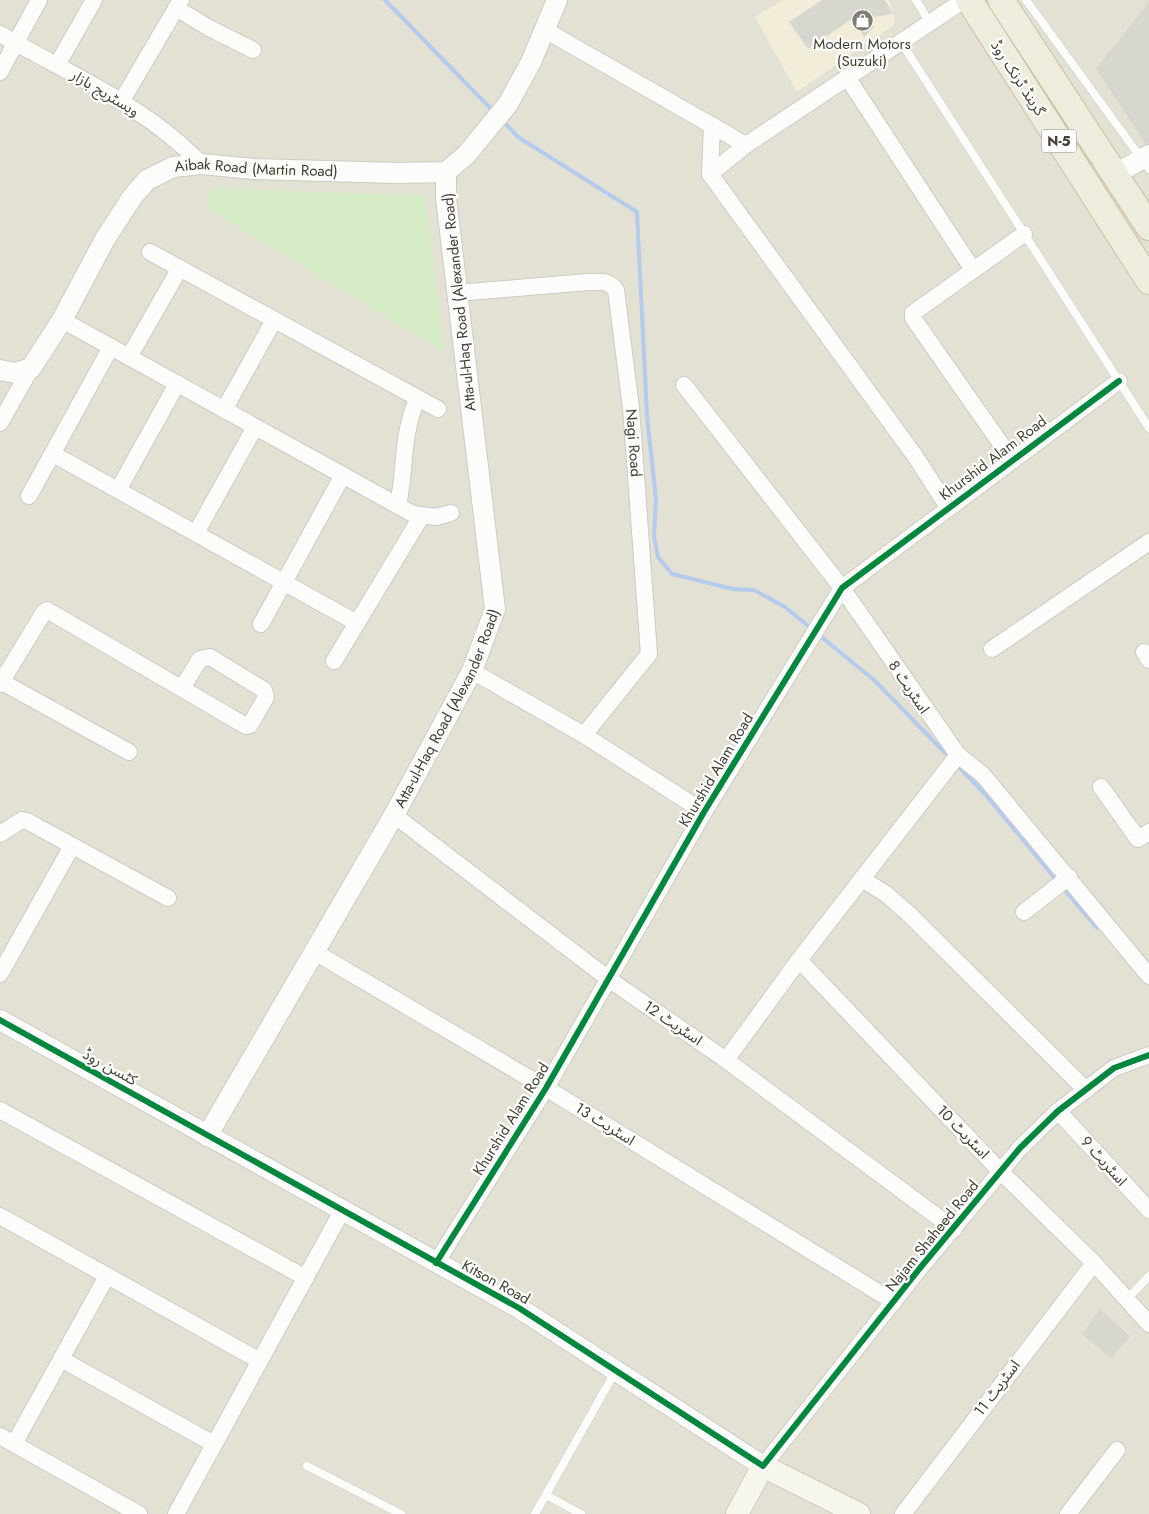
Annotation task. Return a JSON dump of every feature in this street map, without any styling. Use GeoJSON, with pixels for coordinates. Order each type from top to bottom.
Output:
{"type":"FeatureCollection","features":[{"type":"Feature","properties":{"kind":"highway","name":"گرینڈ ٹرنک روڈ"},"geometry":{"type":"LineString","coordinates":[[969,0],[1149,282]]}},
{"type":"Feature","properties":{"kind":"highway","name":"گرینڈ ٹرنک روڈ"},"geometry":{"type":"LineString","coordinates":[[1013,2],[1114,174],[1149,227]]}},
{"type":"Feature","properties":{"kind":"main road"},"geometry":{"type":"LineString","coordinates":[[737,1514],[763,1466],[859,1514]]}},
{"type":"Feature","properties":{"kind":"street"},"geometry":{"type":"LineString","coordinates":[[0,72],[39,0]]}},
{"type":"Feature","properties":{"kind":"street"},"geometry":{"type":"LineString","coordinates":[[57,65],[94,0]]}},
{"type":"Feature","properties":{"kind":"street"},"geometry":{"type":"LineString","coordinates":[[446,172],[466,155],[508,104],[545,30],[557,0]]}},
{"type":"Feature","properties":{"kind":"street"},"geometry":{"type":"LineString","coordinates":[[710,174],[746,145],[964,0]]}},
{"type":"Feature","properties":{"kind":"street"},"geometry":{"type":"LineString","coordinates":[[121,102],[179,4],[209,28],[254,50]]}},
{"type":"Feature","properties":{"kind":"street"},"geometry":{"type":"LineString","coordinates":[[545,30],[746,145]]}},
{"type":"Feature","properties":{"kind":"street","name":"ویسٹریج بازار"},"geometry":{"type":"LineString","coordinates":[[0,34],[121,102],[178,140],[201,164]]}},
{"type":"Feature","properties":{"kind":"street"},"geometry":{"type":"LineString","coordinates":[[847,77],[973,270]]}},
{"type":"Feature","properties":{"kind":"street"},"geometry":{"type":"LineString","coordinates":[[712,125],[710,174],[915,456],[948,507]]}},
{"type":"Feature","properties":{"kind":"street"},"geometry":{"type":"LineString","coordinates":[[1114,174],[1147,161]]}},
{"type":"Feature","properties":{"kind":"street","name":"Aibak Road (Martin Road)"},"geometry":{"type":"LineString","coordinates":[[0,423],[31,368],[62,320],[105,239],[147,180],[172,167],[201,164],[254,169],[446,172]]}},
{"type":"Feature","properties":{"kind":"street","name":"Atta-ul-Haq Road (Alexander Road)"},"geometry":{"type":"LineString","coordinates":[[207,1136],[313,951],[394,815],[472,671],[495,609],[446,198],[446,172]]}},
{"type":"Feature","properties":{"kind":"street"},"geometry":{"type":"LineString","coordinates":[[1012,460],[913,318],[913,313],[1024,234]]}},
{"type":"Feature","properties":{"kind":"street"},"geometry":{"type":"LineString","coordinates":[[150,252],[438,409]]}},
{"type":"Feature","properties":{"kind":"street"},"geometry":{"type":"LineString","coordinates":[[129,357],[180,268]]}},
{"type":"Feature","properties":{"kind":"street","name":"Nagi Road"},"geometry":{"type":"LineString","coordinates":[[457,293],[588,282],[612,284],[616,290],[631,408],[649,654],[584,735]]}},
{"type":"Feature","properties":{"kind":"street"},"geometry":{"type":"LineString","coordinates":[[62,320],[398,506],[421,516],[436,517],[451,513]]}},
{"type":"Feature","properties":{"kind":"street"},"geometry":{"type":"LineString","coordinates":[[224,410],[274,320]]}},
{"type":"Feature","properties":{"kind":"street"},"geometry":{"type":"LineString","coordinates":[[29,496],[111,347]]}},
{"type":"Feature","properties":{"kind":"street"},"geometry":{"type":"LineString","coordinates":[[0,370],[15,373],[31,368]]}},
{"type":"Feature","properties":{"kind":"street","name":"Khurshid Alam Road"},"geometry":{"type":"LineString","coordinates":[[436,1263],[546,1088],[610,980],[704,812],[842,588],[1119,381]]}},
{"type":"Feature","properties":{"kind":"street"},"geometry":{"type":"LineString","coordinates":[[118,490],[177,384]]}},
{"type":"Feature","properties":{"kind":"street","name":"اسٹریٹ 8"},"geometry":{"type":"LineString","coordinates":[[684,385],[842,588],[953,760],[984,775],[1062,882],[1149,976]]}},
{"type":"Feature","properties":{"kind":"street"},"geometry":{"type":"LineString","coordinates":[[398,506],[404,479],[402,455],[406,429],[417,399]]}},
{"type":"Feature","properties":{"kind":"street"},"geometry":{"type":"LineString","coordinates":[[196,533],[255,427]]}},
{"type":"Feature","properties":{"kind":"street"},"geometry":{"type":"LineString","coordinates":[[53,454],[357,623]]}},
{"type":"Feature","properties":{"kind":"street"},"geometry":{"type":"LineString","coordinates":[[261,624],[343,475]]}},
{"type":"Feature","properties":{"kind":"street"},"geometry":{"type":"LineString","coordinates":[[334,661],[421,516]]}},
{"type":"Feature","properties":{"kind":"street"},"geometry":{"type":"LineString","coordinates":[[992,649],[1149,542]]}},
{"type":"Feature","properties":{"kind":"street"},"geometry":{"type":"LineString","coordinates":[[129,752],[1,683],[44,612],[47,610],[246,726],[250,725],[266,697],[264,690],[210,657],[200,660],[182,688]]}},
{"type":"Feature","properties":{"kind":"street"},"geometry":{"type":"LineString","coordinates":[[472,671],[584,735],[704,812]]}},
{"type":"Feature","properties":{"kind":"street"},"geometry":{"type":"LineString","coordinates":[[726,1060],[799,960],[953,760]]}},
{"type":"Feature","properties":{"kind":"street"},"geometry":{"type":"LineString","coordinates":[[1101,787],[1138,839],[1149,832]]}},
{"type":"Feature","properties":{"kind":"street","name":"اسٹریٹ 12"},"geometry":{"type":"LineString","coordinates":[[394,815],[610,980],[726,1060],[954,1229]]}},
{"type":"Feature","properties":{"kind":"street"},"geometry":{"type":"LineString","coordinates":[[0,834],[22,820],[168,898]]}},
{"type":"Feature","properties":{"kind":"street"},"geometry":{"type":"LineString","coordinates":[[0,974],[72,846]]}},
{"type":"Feature","properties":{"kind":"street"},"geometry":{"type":"LineString","coordinates":[[862,879],[886,894],[910,915],[1086,1090]]}},
{"type":"Feature","properties":{"kind":"street"},"geometry":{"type":"LineString","coordinates":[[1024,912],[1062,882]]}},
{"type":"Feature","properties":{"kind":"street","name":"اسٹریٹ 13"},"geometry":{"type":"LineString","coordinates":[[313,951],[546,1088],[894,1302]]}},
{"type":"Feature","properties":{"kind":"street","name":"اسٹریٹ 10"},"geometry":{"type":"LineString","coordinates":[[799,960],[1001,1172],[1094,1264],[1149,1324]]}},
{"type":"Feature","properties":{"kind":"street","name":"کٹسن روڈ"},"geometry":{"type":"LineString","coordinates":[[0,1020],[207,1136]]}},
{"type":"Feature","properties":{"kind":"street","name":"Najam Shaheed Road"},"geometry":{"type":"LineString","coordinates":[[763,1466],[1020,1148],[1058,1111],[1114,1068],[1149,1055]]}},
{"type":"Feature","properties":{"kind":"street"},"geometry":{"type":"LineString","coordinates":[[0,1110],[306,1278]]}},
{"type":"Feature","properties":{"kind":"street","name":"اسٹریٹ 9"},"geometry":{"type":"LineString","coordinates":[[1058,1111],[1149,1210]]}},
{"type":"Feature","properties":{"kind":"street","name":"Kitson Road"},"geometry":{"type":"LineString","coordinates":[[207,1136],[519,1308],[763,1466]]}},
{"type":"Feature","properties":{"kind":"street"},"geometry":{"type":"LineString","coordinates":[[176,1514],[342,1211]]}},
{"type":"Feature","properties":{"kind":"street"},"geometry":{"type":"LineString","coordinates":[[0,1216],[260,1362]]}},
{"type":"Feature","properties":{"kind":"street","name":"اسٹریٹ 11"},"geometry":{"type":"LineString","coordinates":[[903,1514],[1094,1264]]}},
{"type":"Feature","properties":{"kind":"street"},"geometry":{"type":"LineString","coordinates":[[107,1276],[61,1359],[7,1440],[139,1514]]}},
{"type":"Feature","properties":{"kind":"street"},"geometry":{"type":"LineString","coordinates":[[61,1359],[214,1444]]}},
{"type":"Feature","properties":{"kind":"street"},"geometry":{"type":"LineString","coordinates":[[1068,1514],[1117,1450]]}},
{"type":"Feature","properties":{"kind":"lane"},"geometry":{"type":"LineString","coordinates":[[916,0],[930,23]]}},
{"type":"Feature","properties":{"kind":"lane"},"geometry":{"type":"LineString","coordinates":[[1013,2],[1147,161]]}},
{"type":"Feature","properties":{"kind":"lane"},"geometry":{"type":"LineString","coordinates":[[901,42],[1149,428]]}},
{"type":"Feature","properties":{"kind":"lane"},"geometry":{"type":"LineString","coordinates":[[1127,1300],[1149,1276]]}},
{"type":"Feature","properties":{"kind":"lane"},"geometry":{"type":"LineString","coordinates":[[535,1514],[616,1370]]}},
{"type":"Feature","properties":{"kind":"lane"},"geometry":{"type":"LineString","coordinates":[[307,1466],[401,1514]]}},
{"type":"Feature","properties":{"kind":"lane"},"geometry":{"type":"LineString","coordinates":[[546,1495],[580,1514]]}},
{"type":"Feature","properties":{"kind":"shaded area"},"geometry":{"type":"Polygon","coordinates":[[[0,0],[1149,0],[1149,1514],[0,1514],[0,0]]]}},
{"type":"Feature","properties":{"kind":"shaded area"},"geometry":{"type":"Polygon","coordinates":[[[783,0],[888,0],[895,24],[797,92],[755,17],[783,0]]]}},
{"type":"Feature","properties":{"kind":"green space"},"geometry":{"type":"Polygon","coordinates":[[[210,188],[425,196],[444,352],[207,208],[210,188]]]}},
{"type":"Feature","properties":{"kind":"building"},"geometry":{"type":"Polygon","coordinates":[[[822,0],[885,0],[893,14],[868,18],[874,27],[864,37],[853,18],[808,49],[789,22],[822,0]]]}},
{"type":"Feature","properties":{"kind":"building"},"geometry":{"type":"Polygon","coordinates":[[[1149,2],[1149,143],[1146,144],[1096,69],[1149,2]]]}},
{"type":"Feature","properties":{"kind":"building"},"geometry":{"type":"Polygon","coordinates":[[[1100,1309],[1130,1336],[1111,1359],[1082,1334],[1100,1309]]]}},
{"type":"Feature","properties":{"kind":"waterway"},"geometry":{"type":"LineString","coordinates":[[385,0],[494,112]]}},
{"type":"Feature","properties":{"kind":"waterway"},"geometry":{"type":"LineString","coordinates":[[502,120],[518,137],[637,212],[647,416],[656,499],[654,536],[658,557],[672,574],[733,589],[754,590],[785,607],[812,629]]}},
{"type":"Feature","properties":{"kind":"waterway"},"geometry":{"type":"LineString","coordinates":[[819,635],[874,680],[950,758]]}},
{"type":"Feature","properties":{"kind":"waterway"},"geometry":{"type":"LineString","coordinates":[[955,763],[985,794],[1057,881]]}},
{"type":"Feature","properties":{"kind":"waterway"},"geometry":{"type":"LineString","coordinates":[[1063,888],[1097,928]]}},
{"type":"Feature","properties":{"kind":"cycle path"},"geometry":{"type":"LineString","coordinates":[[436,1263],[546,1088],[704,812],[842,588],[1119,381]]}},
{"type":"Feature","properties":{"kind":"cycle path"},"geometry":{"type":"LineString","coordinates":[[0,1020],[519,1308],[763,1466],[920,1268],[1020,1148],[1058,1111],[1114,1068],[1149,1055]]}},
{"type":"Feature","properties":{"kind":"place","name":"Modern Motors (Suzuki)"},"geometry":{"type":"Point","coordinates":[862,21]}}]}
